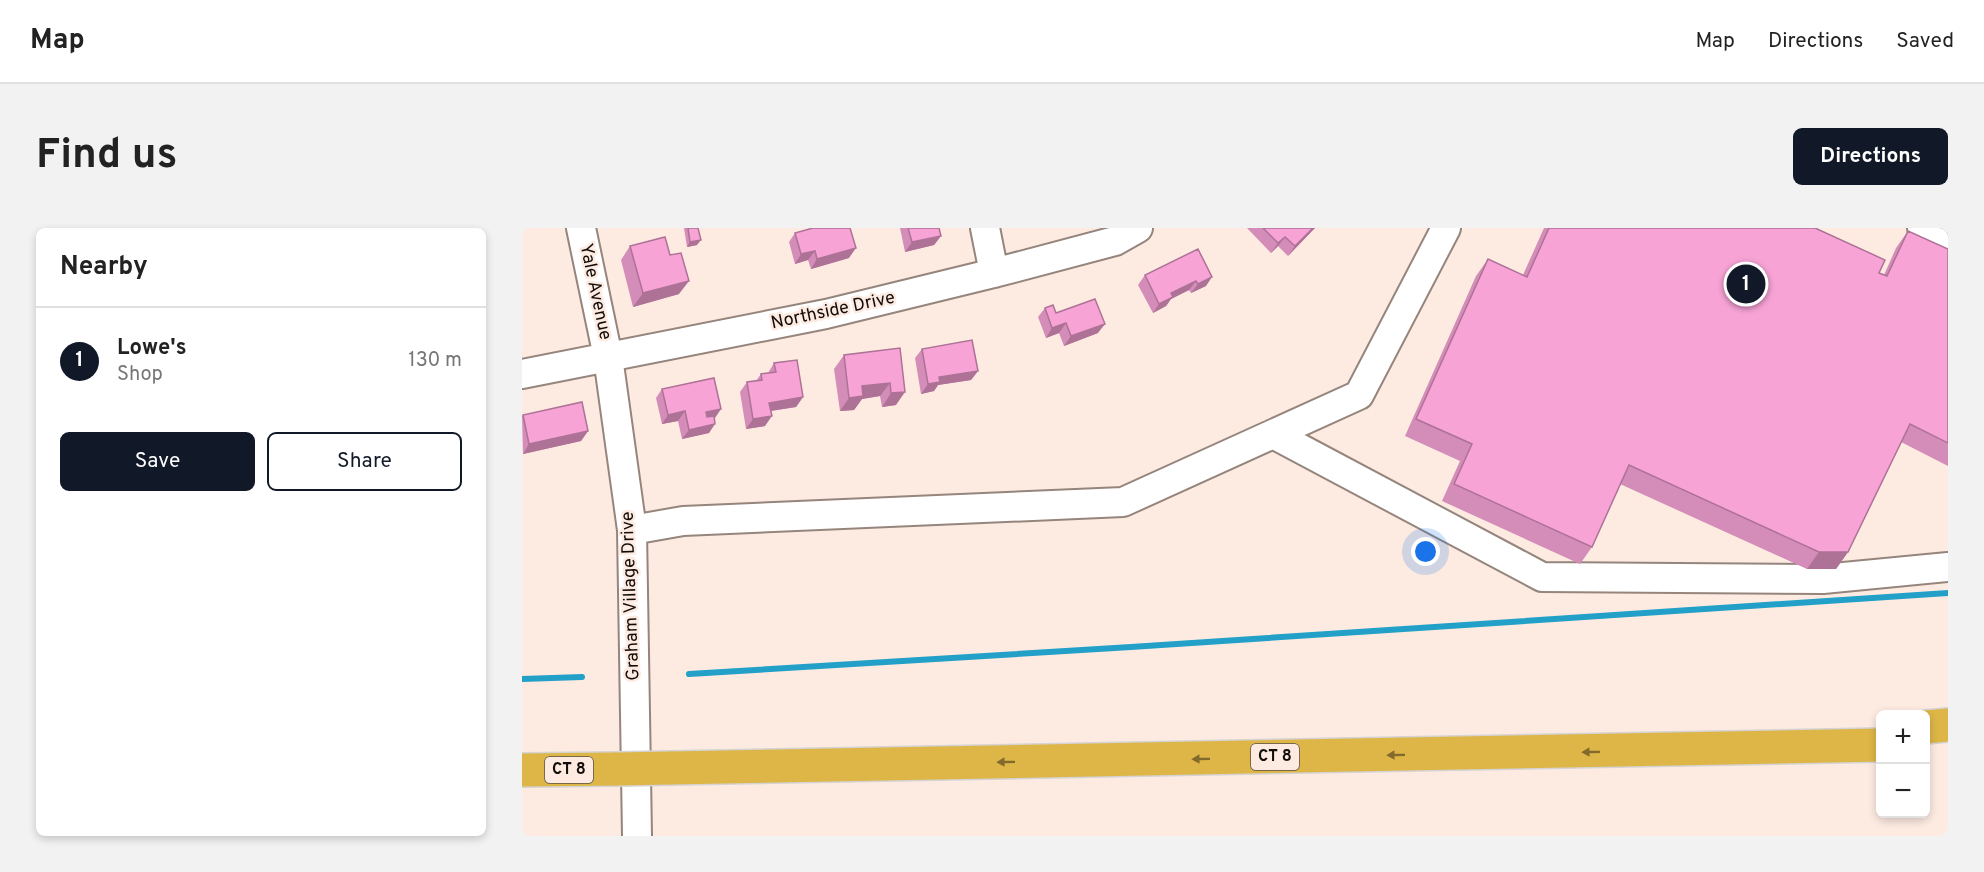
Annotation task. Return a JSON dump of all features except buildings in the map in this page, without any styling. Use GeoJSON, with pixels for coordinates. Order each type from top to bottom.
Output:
{"type":"FeatureCollection","features":[{"type":"Feature","properties":{"kind":"highway"},"geometry":{"type":"LineString","coordinates":[[1930,727],[1948,725]]}},
{"type":"Feature","properties":{"kind":"highway"},"geometry":{"type":"LineString","coordinates":[[1634,751],[1876,731]]}},
{"type":"Feature","properties":{"kind":"highway"},"geometry":{"type":"LineString","coordinates":[[1930,744],[1948,744]]}},
{"type":"Feature","properties":{"kind":"highway","name":"CT 8"},"geometry":{"type":"LineString","coordinates":[[522,770],[1876,746]]}},
{"type":"Feature","properties":{"kind":"street","name":"Yale Avenue"},"geometry":{"type":"LineString","coordinates":[[581,228],[608,357]]}},
{"type":"Feature","properties":{"kind":"street"},"geometry":{"type":"LineString","coordinates":[[985,228],[994,273]]}},
{"type":"Feature","properties":{"kind":"street","name":"Northside Drive"},"geometry":{"type":"LineString","coordinates":[[522,374],[826,314],[1116,241],[1138,228]]}},
{"type":"Feature","properties":{"kind":"street"},"geometry":{"type":"LineString","coordinates":[[632,530],[683,521],[1124,502],[1359,394],[1446,228]]}},
{"type":"Feature","properties":{"kind":"street"},"geometry":{"type":"LineString","coordinates":[[1922,228],[1948,237]]}},
{"type":"Feature","properties":{"kind":"street","name":"Graham Village Drive"},"geometry":{"type":"LineString","coordinates":[[608,357],[632,530],[637,836]]}},
{"type":"Feature","properties":{"kind":"street"},"geometry":{"type":"LineString","coordinates":[[1273,434],[1542,577],[1823,579],[1948,567]]}},
{"type":"Feature","properties":{"kind":"waterway"},"geometry":{"type":"LineString","coordinates":[[689,674],[1948,593]]}},
{"type":"Feature","properties":{"kind":"waterway"},"geometry":{"type":"LineString","coordinates":[[522,679],[582,677]]}},
{"type":"Feature","properties":{"kind":"place","name":"Lowe's"},"geometry":{"type":"Point","coordinates":[1746,284]}}]}
